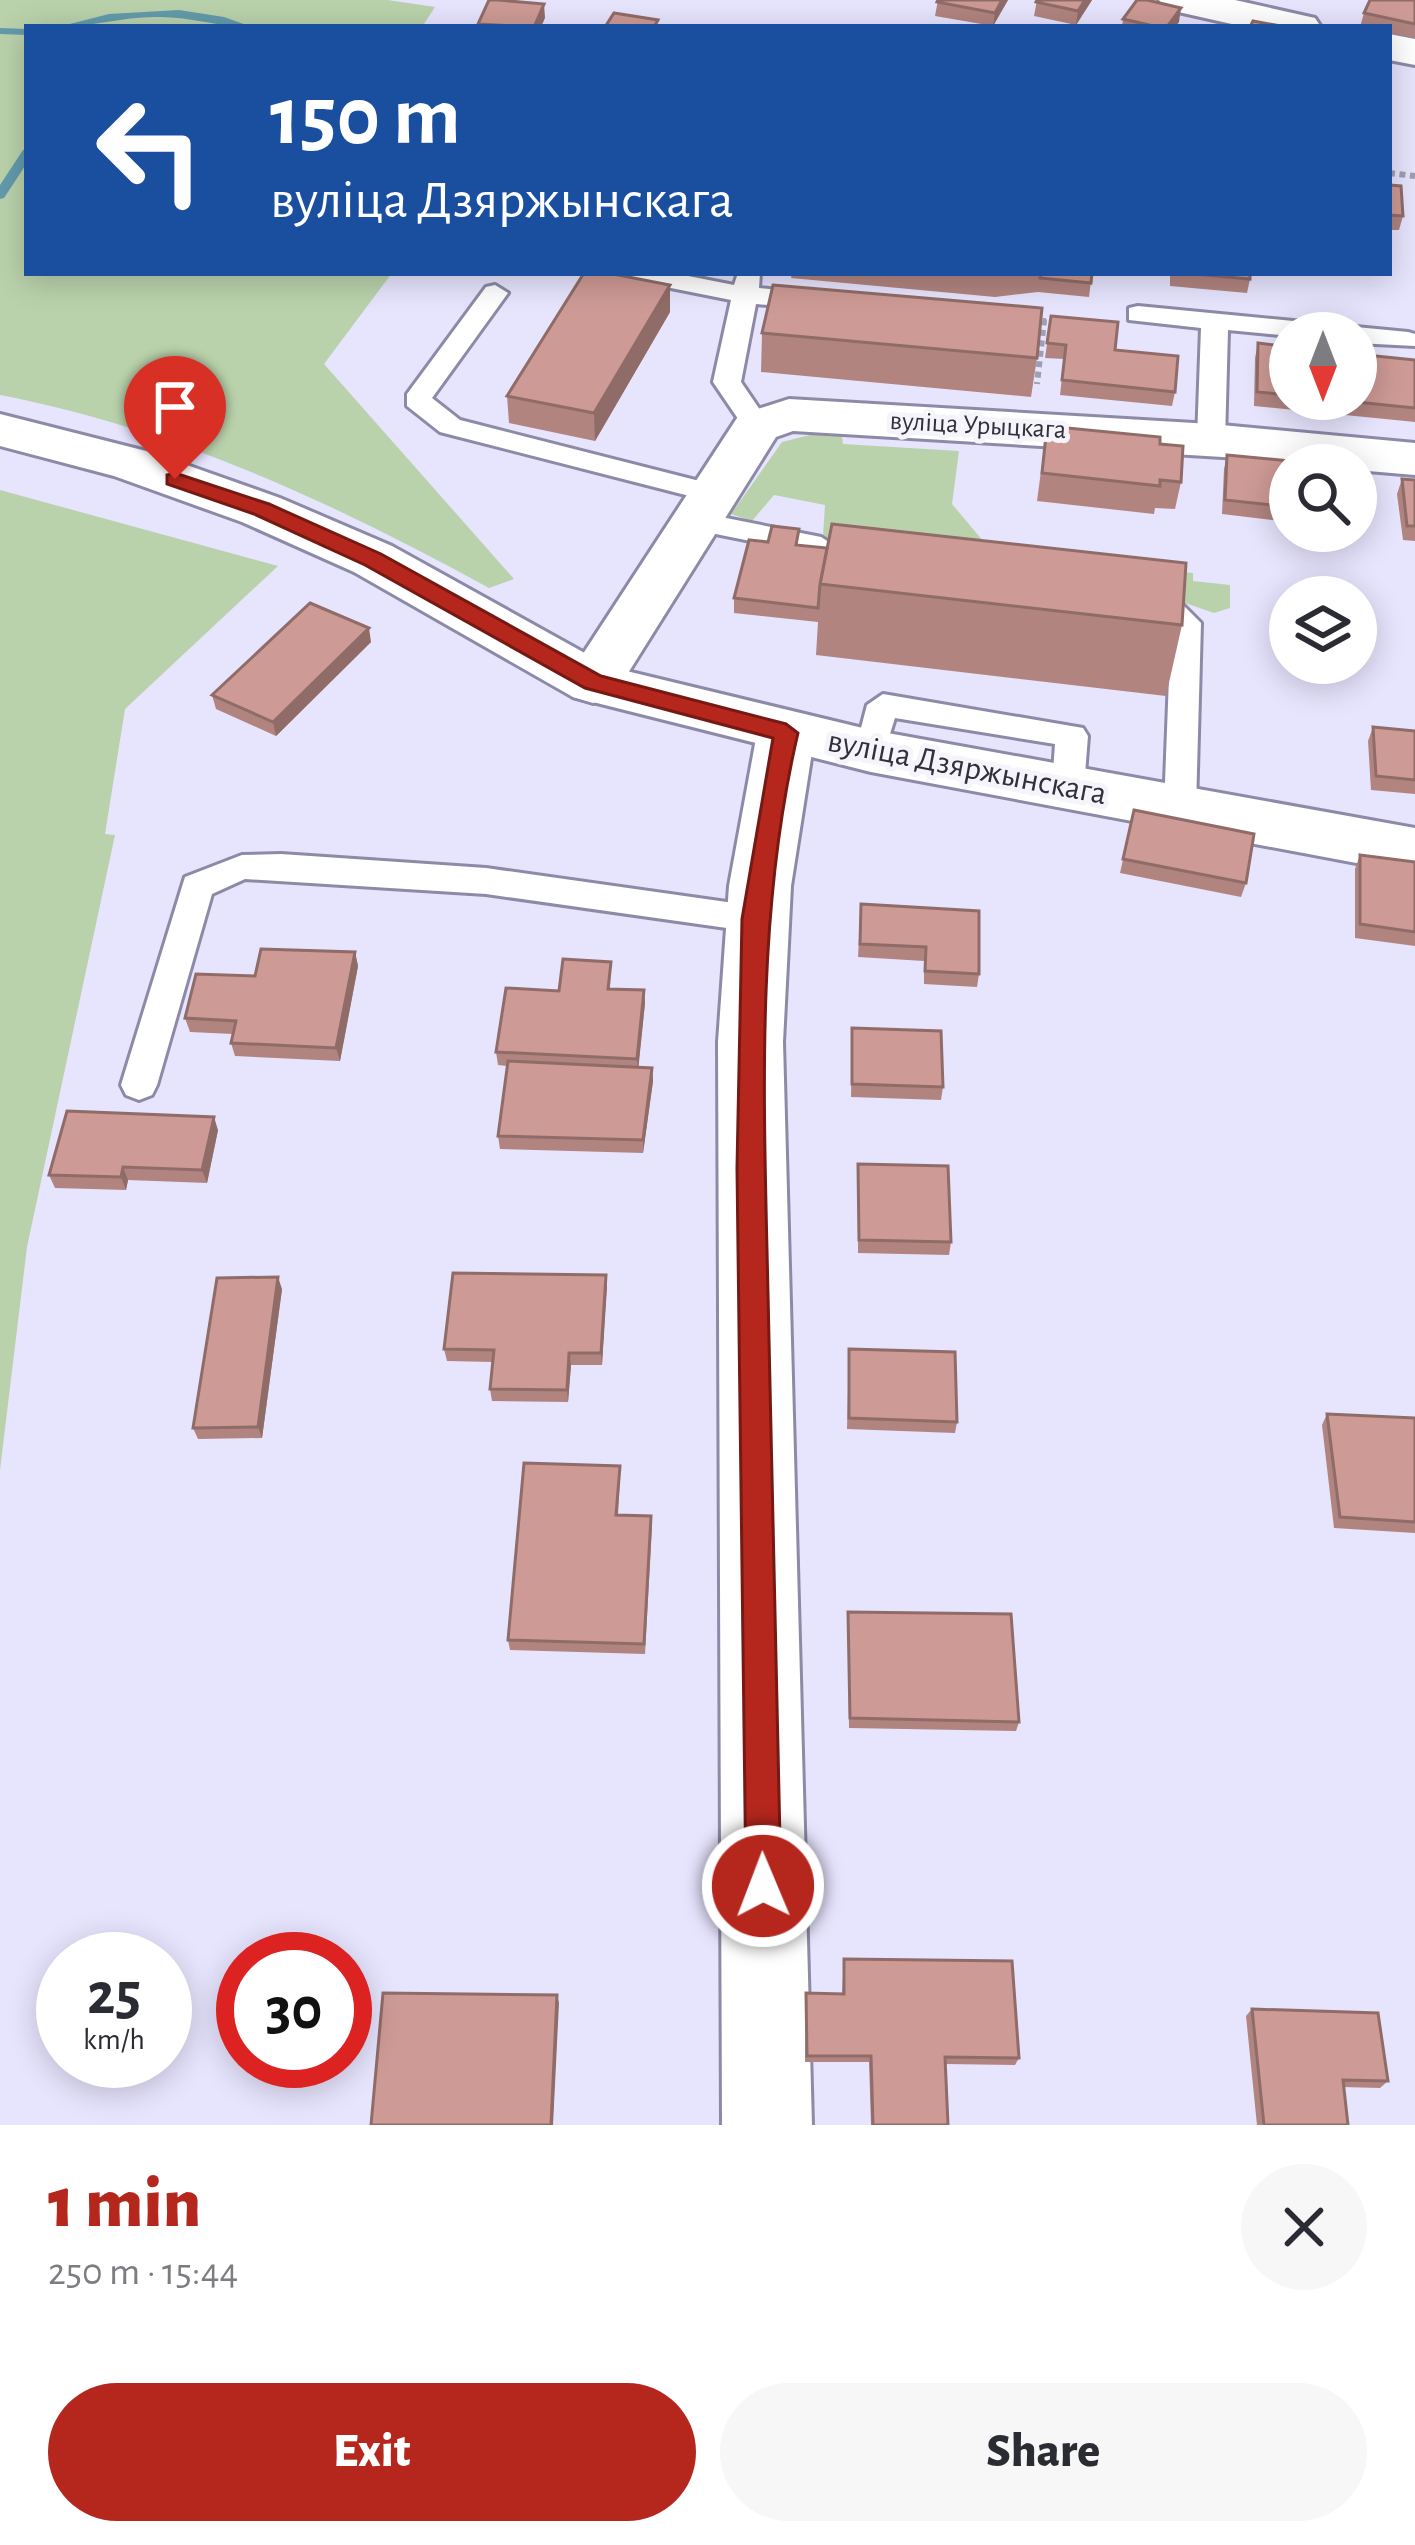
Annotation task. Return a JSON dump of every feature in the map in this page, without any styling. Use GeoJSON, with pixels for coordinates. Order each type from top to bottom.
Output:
{"type":"FeatureCollection","features":[{"type":"Feature","properties":{"kind":"street"},"geometry":{"type":"LineString","coordinates":[[1180,0],[1287,24]]}},
{"type":"Feature","properties":{"kind":"street","name":"вуліца Урыцкага"},"geometry":{"type":"LineString","coordinates":[[757,426],[789,416],[1033,428],[1415,459]]}},
{"type":"Feature","properties":{"kind":"street"},"geometry":{"type":"LineString","coordinates":[[593,682],[757,426]]}},
{"type":"Feature","properties":{"kind":"street","name":"вуліца Дзяржынскага"},"geometry":{"type":"LineString","coordinates":[[0,430],[132,464],[261,509],[373,560],[593,682],[871,751],[1415,851]]}},
{"type":"Feature","properties":{"kind":"street"},"geometry":{"type":"LineString","coordinates":[[767,2125],[752,1168],[755,919],[773,788],[786,733]]}},
{"type":"Feature","properties":{"kind":"lane"},"geometry":{"type":"LineString","coordinates":[[665,276],[746,284],[835,303]]}},
{"type":"Feature","properties":{"kind":"lane"},"geometry":{"type":"LineString","coordinates":[[746,284],[727,382],[757,426]]}},
{"type":"Feature","properties":{"kind":"lane"},"geometry":{"type":"LineString","coordinates":[[495,293],[417,400],[450,426],[705,507],[734,532],[810,543],[844,568],[890,573]]}},
{"type":"Feature","properties":{"kind":"lane"},"geometry":{"type":"LineString","coordinates":[[1138,314],[1269,326]]}},
{"type":"Feature","properties":{"kind":"lane"},"geometry":{"type":"LineString","coordinates":[[1210,440],[1215,321]]}},
{"type":"Feature","properties":{"kind":"lane"},"geometry":{"type":"LineString","coordinates":[[1377,336],[1408,340]]}},
{"type":"Feature","properties":{"kind":"lane"},"geometry":{"type":"LineString","coordinates":[[1120,600],[1166,605],[1186,623],[1180,808]]}},
{"type":"Feature","properties":{"kind":"lane"},"geometry":{"type":"LineString","coordinates":[[139,1085],[197,886],[242,867],[486,881],[755,919]]}},
{"type":"Feature","properties":{"kind":"path"},"geometry":{"type":"LineString","coordinates":[[1018,318],[1044,321],[1033,428]]}},
{"type":"Feature","properties":{"kind":"green space"},"geometry":{"type":"Polygon","coordinates":[[[0,0],[388,0],[435,7],[424,24],[24,24],[24,276],[390,276],[324,364],[514,579],[489,588],[252,472],[128,428],[0,395],[0,0]]]}},
{"type":"Feature","properties":{"kind":"green space"},"geometry":{"type":"Polygon","coordinates":[[[830,430],[842,436],[843,444],[959,451],[952,504],[989,548],[1193,573],[1193,581],[1230,585],[1230,608],[1214,613],[1168,597],[853,561],[823,536],[825,505],[774,495],[752,521],[731,514],[782,442],[830,430]]]}},
{"type":"Feature","properties":{"kind":"green space"},"geometry":{"type":"Polygon","coordinates":[[[0,490],[278,566],[125,709],[105,834],[115,835],[27,1247],[0,1470],[0,490]]]}},
{"type":"Feature","properties":{"kind":"building"},"geometry":{"type":"Polygon","coordinates":[[[489,0],[544,4],[535,24],[478,24],[489,0]]]}},
{"type":"Feature","properties":{"kind":"building"},"geometry":{"type":"Polygon","coordinates":[[[938,0],[1002,0],[995,13],[938,0]]]}},
{"type":"Feature","properties":{"kind":"building"},"geometry":{"type":"Polygon","coordinates":[[[1037,0],[1085,0],[1078,11],[1037,0]]]}},
{"type":"Feature","properties":{"kind":"building"},"geometry":{"type":"Polygon","coordinates":[[[1137,0],[1181,8],[1169,24],[1123,19],[1137,0]]]}},
{"type":"Feature","properties":{"kind":"building"},"geometry":{"type":"Polygon","coordinates":[[[1370,0],[1415,0],[1415,24],[1364,13],[1370,0]]]}},
{"type":"Feature","properties":{"kind":"building"},"geometry":{"type":"Polygon","coordinates":[[[614,13],[658,20],[656,24],[607,24],[614,13]]]}},
{"type":"Feature","properties":{"kind":"building"},"geometry":{"type":"Polygon","coordinates":[[[1392,185],[1401,186],[1403,216],[1392,215],[1392,185]]]}},
{"type":"Feature","properties":{"kind":"building"},"geometry":{"type":"Polygon","coordinates":[[[582,276],[624,276],[670,285],[594,413],[507,396],[582,276]]]}},
{"type":"Feature","properties":{"kind":"building"},"geometry":{"type":"Polygon","coordinates":[[[1040,276],[1092,276],[1091,283],[1040,276]]]}},
{"type":"Feature","properties":{"kind":"building"},"geometry":{"type":"Polygon","coordinates":[[[773,285],[1042,308],[1037,358],[762,333],[773,285]]]}},
{"type":"Feature","properties":{"kind":"building"},"geometry":{"type":"Polygon","coordinates":[[[1051,316],[1118,322],[1115,350],[1178,356],[1175,392],[1062,380],[1066,345],[1047,343],[1051,316]]]}},
{"type":"Feature","properties":{"kind":"building"},"geometry":{"type":"Polygon","coordinates":[[[1258,343],[1269,344],[1269,393],[1257,392],[1258,343]]]}},
{"type":"Feature","properties":{"kind":"building"},"geometry":{"type":"Polygon","coordinates":[[[1377,356],[1415,360],[1415,408],[1377,404],[1377,356]]]}},
{"type":"Feature","properties":{"kind":"building"},"geometry":{"type":"Polygon","coordinates":[[[1047,426],[1160,437],[1160,444],[1183,446],[1181,482],[1160,480],[1160,486],[1042,473],[1047,426]]]}},
{"type":"Feature","properties":{"kind":"building"},"geometry":{"type":"Polygon","coordinates":[[[1227,455],[1269,459],[1269,505],[1225,500],[1227,455]]]}},
{"type":"Feature","properties":{"kind":"building"},"geometry":{"type":"Polygon","coordinates":[[[1402,479],[1415,480],[1415,526],[1407,526],[1402,479]]]}},
{"type":"Feature","properties":{"kind":"building"},"geometry":{"type":"Polygon","coordinates":[[[832,524],[1186,563],[1182,625],[820,584],[832,524]]]}},
{"type":"Feature","properties":{"kind":"building"},"geometry":{"type":"Polygon","coordinates":[[[772,526],[799,529],[796,545],[827,548],[818,608],[734,598],[749,540],[768,542],[772,526]]]}},
{"type":"Feature","properties":{"kind":"building"},"geometry":{"type":"Polygon","coordinates":[[[310,603],[369,628],[273,722],[212,695],[310,603]]]}},
{"type":"Feature","properties":{"kind":"building"},"geometry":{"type":"Polygon","coordinates":[[[1373,727],[1415,731],[1415,780],[1376,776],[1373,727]]]}},
{"type":"Feature","properties":{"kind":"building"},"geometry":{"type":"Polygon","coordinates":[[[1134,810],[1254,834],[1246,883],[1123,859],[1134,810]]]}},
{"type":"Feature","properties":{"kind":"building"},"geometry":{"type":"Polygon","coordinates":[[[1360,855],[1415,862],[1415,932],[1360,924],[1360,855]]]}},
{"type":"Feature","properties":{"kind":"building"},"geometry":{"type":"Polygon","coordinates":[[[861,904],[979,911],[979,974],[925,971],[926,947],[860,944],[861,904]]]}},
{"type":"Feature","properties":{"kind":"building"},"geometry":{"type":"Polygon","coordinates":[[[261,949],[355,952],[336,1048],[231,1043],[236,1021],[185,1018],[196,974],[255,976],[261,949]]]}},
{"type":"Feature","properties":{"kind":"building"},"geometry":{"type":"Polygon","coordinates":[[[563,959],[611,962],[608,989],[644,990],[637,1059],[496,1052],[506,988],[559,991],[563,959]]]}},
{"type":"Feature","properties":{"kind":"building"},"geometry":{"type":"Polygon","coordinates":[[[852,1028],[941,1031],[943,1087],[852,1084],[852,1028]]]}},
{"type":"Feature","properties":{"kind":"building"},"geometry":{"type":"Polygon","coordinates":[[[508,1061],[652,1068],[643,1140],[498,1136],[508,1061]]]}},
{"type":"Feature","properties":{"kind":"building"},"geometry":{"type":"Polygon","coordinates":[[[67,1111],[214,1117],[202,1170],[123,1167],[121,1177],[49,1175],[67,1111]]]}},
{"type":"Feature","properties":{"kind":"building"},"geometry":{"type":"Polygon","coordinates":[[[858,1164],[948,1166],[951,1242],[859,1240],[858,1164]]]}},
{"type":"Feature","properties":{"kind":"building"},"geometry":{"type":"Polygon","coordinates":[[[453,1273],[606,1275],[601,1353],[569,1353],[567,1390],[490,1389],[494,1350],[444,1349],[453,1273]]]}},
{"type":"Feature","properties":{"kind":"building"},"geometry":{"type":"Polygon","coordinates":[[[278,1277],[258,1427],[193,1428],[217,1278],[278,1277]]]}},
{"type":"Feature","properties":{"kind":"building"},"geometry":{"type":"Polygon","coordinates":[[[849,1349],[955,1352],[957,1422],[849,1418],[849,1349]]]}},
{"type":"Feature","properties":{"kind":"building"},"geometry":{"type":"Polygon","coordinates":[[[1327,1414],[1415,1418],[1415,1522],[1340,1517],[1327,1414]]]}},
{"type":"Feature","properties":{"kind":"building"},"geometry":{"type":"Polygon","coordinates":[[[524,1463],[620,1466],[616,1515],[651,1516],[644,1644],[508,1640],[524,1463]]]}},
{"type":"Feature","properties":{"kind":"building"},"geometry":{"type":"Polygon","coordinates":[[[848,1612],[1011,1614],[1019,1722],[850,1718],[848,1612]]]}},
{"type":"Feature","properties":{"kind":"building"},"geometry":{"type":"Polygon","coordinates":[[[844,1959],[1012,1961],[1019,2058],[945,2057],[948,2125],[873,2125],[871,2056],[807,2056],[806,1993],[844,1994],[844,1959]]]}},
{"type":"Feature","properties":{"kind":"building"},"geometry":{"type":"Polygon","coordinates":[[[383,1993],[557,1995],[551,2125],[371,2125],[383,1993]]]}},
{"type":"Feature","properties":{"kind":"building"},"geometry":{"type":"Polygon","coordinates":[[[1252,2009],[1378,2013],[1388,2081],[1343,2080],[1348,2125],[1264,2125],[1252,2009]]]}},
{"type":"Feature","properties":{"kind":"waterway"},"geometry":{"type":"LineString","coordinates":[[78,24],[155,13],[237,24]]}},
{"type":"Feature","properties":{"kind":"waterway"},"geometry":{"type":"LineString","coordinates":[[0,31],[24,32]]}},
{"type":"Feature","properties":{"kind":"waterway"},"geometry":{"type":"LineString","coordinates":[[0,195],[24,158]]}},
{"type":"Feature","properties":{"kind":"route"},"geometry":{"type":"LineString","coordinates":[[175,479],[261,509],[373,560],[593,682],[786,733],[773,788],[755,919],[752,1168],[763,1886]]}}]}
